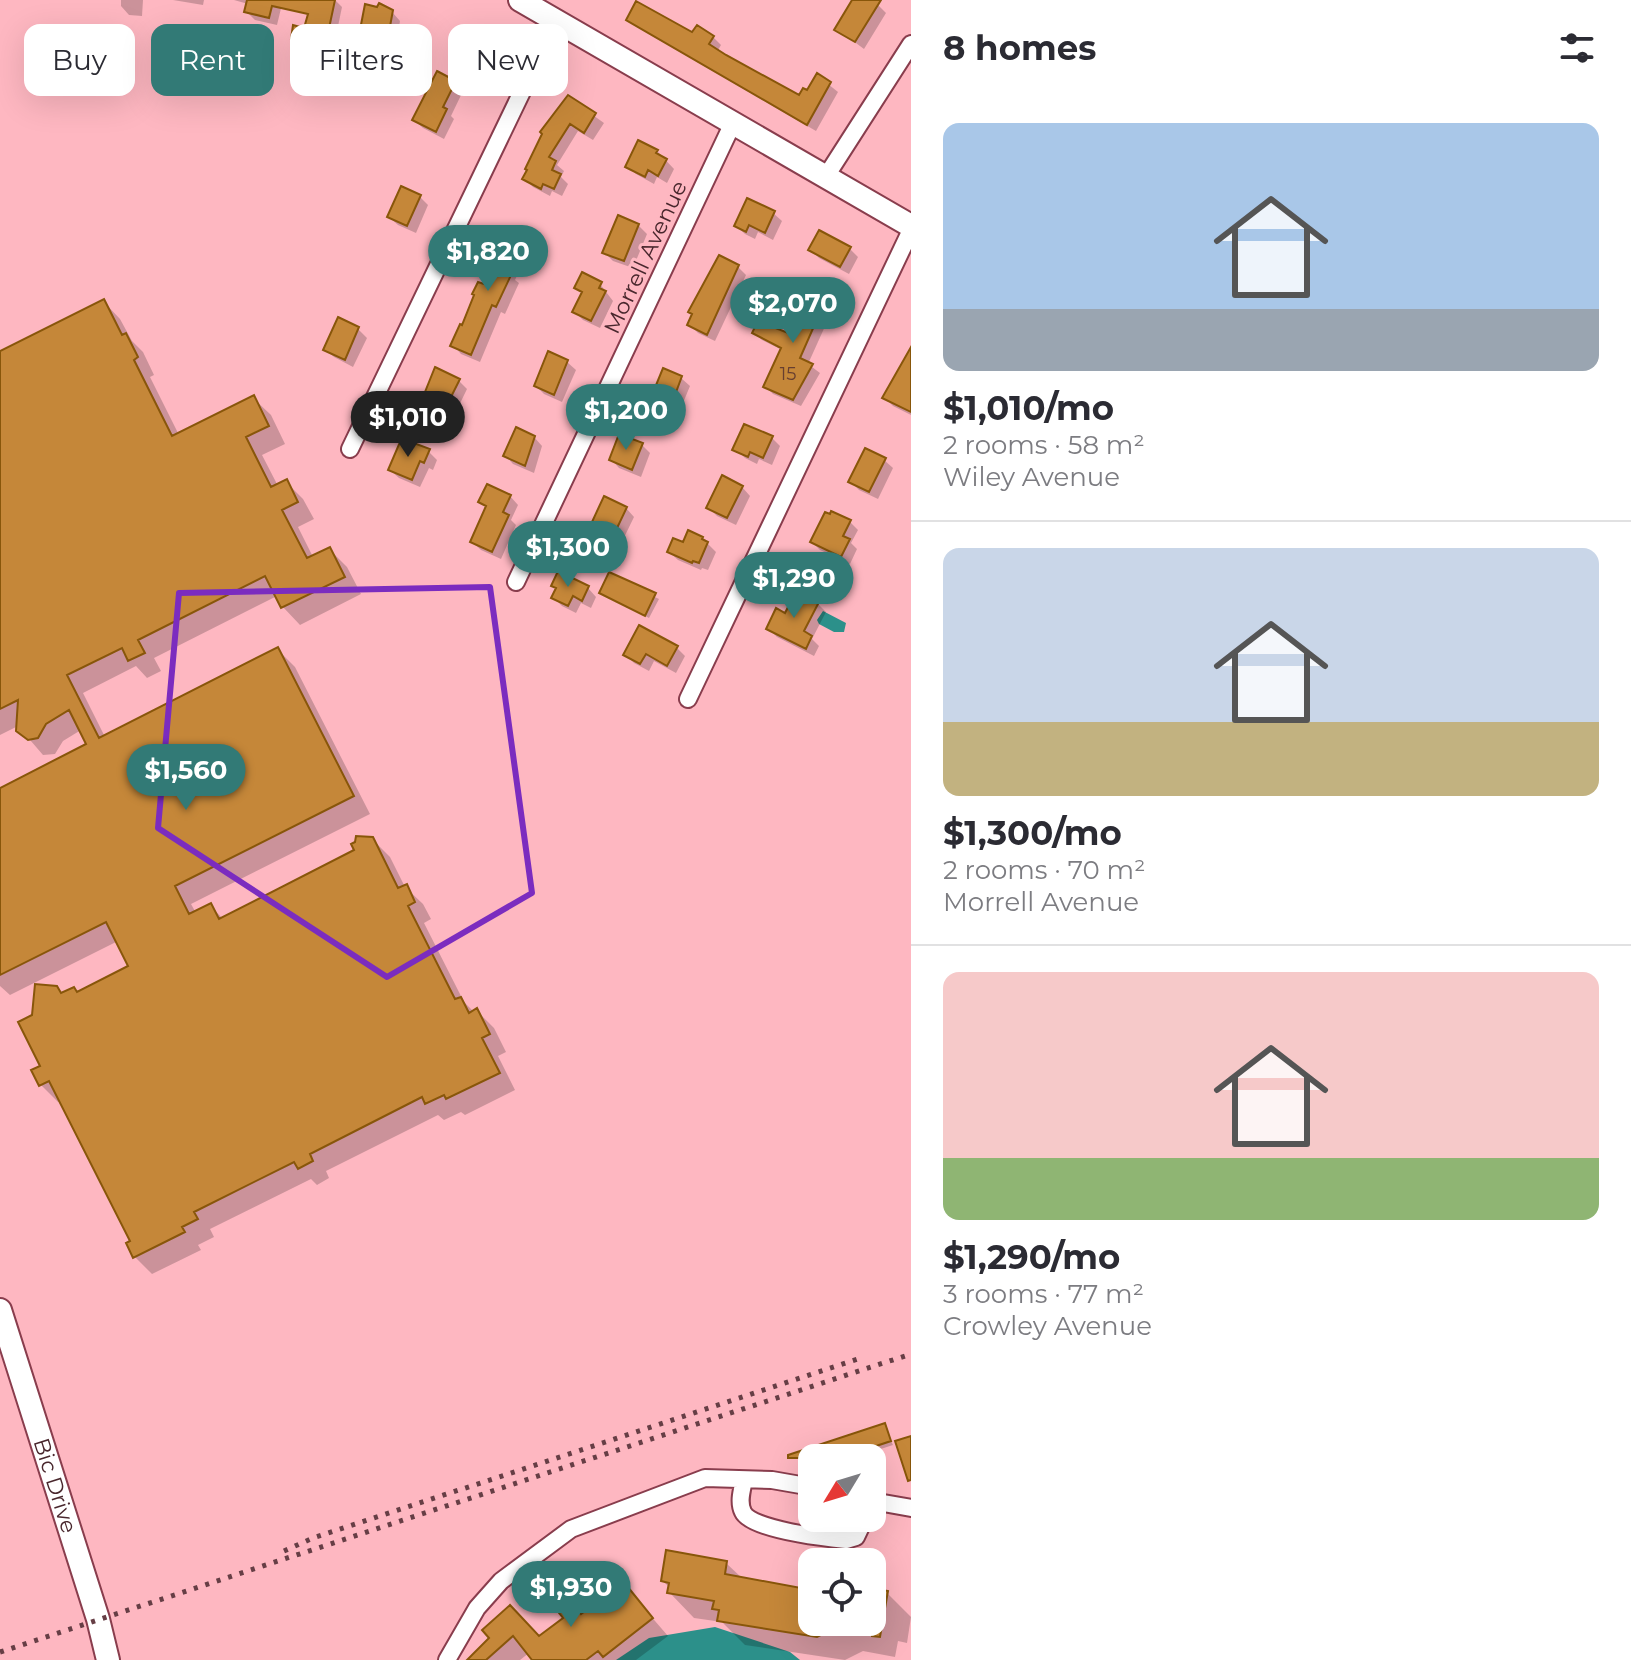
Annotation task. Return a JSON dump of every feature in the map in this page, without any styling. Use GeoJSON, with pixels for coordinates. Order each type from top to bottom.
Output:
{"type":"FeatureCollection","features":[{"type":"Feature","properties":{"kind":"main road"},"geometry":{"type":"LineString","coordinates":[[520,0],[911,228]]}},
{"type":"Feature","properties":{"kind":"main road","name":"Bic Drive"},"geometry":{"type":"LineString","coordinates":[[0,1310],[98,1619],[108,1660]]}},
{"type":"Feature","properties":{"kind":"street"},"geometry":{"type":"LineString","coordinates":[[350,449],[556,21]]}},
{"type":"Feature","properties":{"kind":"street"},"geometry":{"type":"LineString","coordinates":[[825,178],[911,44]]}},
{"type":"Feature","properties":{"kind":"street","name":"Morrell Avenue"},"geometry":{"type":"LineString","coordinates":[[516,582],[732,125]]}},
{"type":"Feature","properties":{"kind":"street"},"geometry":{"type":"LineString","coordinates":[[688,699],[911,228]]}},
{"type":"Feature","properties":{"kind":"street"},"geometry":{"type":"LineString","coordinates":[[447,1660],[477,1608],[501,1581],[571,1529],[705,1478],[772,1480],[798,1485]]}},
{"type":"Feature","properties":{"kind":"street"},"geometry":{"type":"LineString","coordinates":[[744,1480],[740,1502],[743,1514],[764,1526],[798,1532]]}},
{"type":"Feature","properties":{"kind":"street"},"geometry":{"type":"LineString","coordinates":[[886,1504],[911,1508]]}},
{"type":"Feature","properties":{"kind":"street"},"geometry":{"type":"LineString","coordinates":[[799,1532],[846,1540],[856,1537],[858,1532]]}},
{"type":"Feature","properties":{"kind":"highlighted area"},"geometry":{"type":"Polygon","coordinates":[[[490,587],[532,893],[387,977],[158,828],[179,593],[490,587]]]}},
{"type":"Feature","properties":{"kind":"water"},"geometry":{"type":"Polygon","coordinates":[[[823,611],[846,623],[844,632],[834,632],[819,624],[817,620],[823,611]]]}},
{"type":"Feature","properties":{"kind":"water"},"geometry":{"type":"Polygon","coordinates":[[[715,1627],[790,1652],[800,1660],[616,1660],[649,1638],[715,1627]]]}},
{"type":"Feature","properties":{"kind":"building"},"geometry":{"type":"Polygon","coordinates":[[[247,0],[335,0],[330,24],[305,24],[308,14],[272,6],[269,18],[244,12],[247,0]]]}},
{"type":"Feature","properties":{"kind":"building"},"geometry":{"type":"Polygon","coordinates":[[[852,0],[881,0],[855,42],[834,30],[852,0]]]}},
{"type":"Feature","properties":{"kind":"building"},"geometry":{"type":"Polygon","coordinates":[[[636,1],[692,32],[697,25],[714,36],[709,44],[799,95],[803,88],[807,90],[817,73],[831,82],[807,125],[626,20],[636,1]]]}},
{"type":"Feature","properties":{"kind":"building"},"geometry":{"type":"Polygon","coordinates":[[[379,3],[393,10],[390,24],[361,24],[365,4],[377,7],[379,3]]]}},
{"type":"Feature","properties":{"kind":"building"},"geometry":{"type":"Polygon","coordinates":[[[437,71],[448,77],[448,96],[443,107],[447,109],[436,132],[412,120],[424,96],[432,96],[432,81],[437,71]]]}},
{"type":"Feature","properties":{"kind":"building"},"geometry":{"type":"Polygon","coordinates":[[[568,95],[596,113],[584,133],[570,124],[549,157],[556,161],[552,170],[561,174],[554,189],[543,184],[541,189],[522,179],[542,134],[540,132],[568,95]]]}},
{"type":"Feature","properties":{"kind":"building"},"geometry":{"type":"Polygon","coordinates":[[[638,140],[658,150],[656,153],[667,159],[658,176],[648,170],[645,177],[625,167],[638,140]]]}},
{"type":"Feature","properties":{"kind":"building"},"geometry":{"type":"Polygon","coordinates":[[[401,186],[421,195],[407,226],[387,217],[401,186]]]}},
{"type":"Feature","properties":{"kind":"building"},"geometry":{"type":"Polygon","coordinates":[[[747,198],[775,211],[765,233],[749,225],[746,232],[734,226],[747,198]]]}},
{"type":"Feature","properties":{"kind":"building"},"geometry":{"type":"Polygon","coordinates":[[[618,215],[639,224],[624,261],[602,253],[618,215]]]}},
{"type":"Feature","properties":{"kind":"building"},"geometry":{"type":"Polygon","coordinates":[[[506,227],[524,236],[508,271],[512,273],[496,307],[492,305],[471,355],[450,346],[462,325],[478,282],[484,284],[497,256],[493,254],[506,227]]]}},
{"type":"Feature","properties":{"kind":"building"},"geometry":{"type":"Polygon","coordinates":[[[819,230],[851,247],[840,267],[808,250],[819,230]]]}},
{"type":"Feature","properties":{"kind":"building"},"geometry":{"type":"Polygon","coordinates":[[[719,255],[739,265],[707,335],[687,325],[692,314],[688,312],[719,255]]]}},
{"type":"Feature","properties":{"kind":"building"},"geometry":{"type":"Polygon","coordinates":[[[582,272],[602,282],[599,288],[606,291],[591,321],[572,312],[582,292],[574,288],[582,272]]]}},
{"type":"Feature","properties":{"kind":"building"},"geometry":{"type":"Polygon","coordinates":[[[811,284],[829,292],[800,358],[813,364],[793,400],[763,387],[781,348],[752,333],[758,321],[788,333],[811,284]]]}},
{"type":"Feature","properties":{"kind":"building"},"geometry":{"type":"Polygon","coordinates":[[[104,299],[122,335],[126,333],[138,357],[134,360],[172,436],[254,395],[269,426],[246,437],[271,487],[287,479],[298,502],[282,510],[307,558],[330,547],[345,577],[281,608],[265,576],[138,640],[145,653],[128,661],[122,648],[67,675],[99,738],[278,647],[354,796],[175,886],[189,914],[211,903],[219,919],[354,850],[351,844],[356,836],[373,837],[398,888],[407,884],[415,902],[408,906],[455,999],[461,997],[469,1013],[477,1008],[490,1034],[482,1038],[500,1073],[446,1099],[444,1095],[425,1104],[422,1097],[310,1154],[313,1161],[298,1169],[294,1162],[194,1212],[198,1219],[182,1227],[185,1232],[133,1258],[126,1243],[130,1241],[49,1081],[39,1086],[31,1070],[40,1066],[18,1022],[32,1015],[35,984],[57,986],[61,993],[74,987],[77,992],[128,966],[106,922],[0,975],[0,788],[86,744],[69,710],[46,724],[38,738],[28,740],[16,731],[18,700],[0,709],[0,351],[104,299]]]}},
{"type":"Feature","properties":{"kind":"building"},"geometry":{"type":"Polygon","coordinates":[[[338,317],[359,327],[345,360],[323,350],[338,317]]]}},
{"type":"Feature","properties":{"kind":"building"},"geometry":{"type":"Polygon","coordinates":[[[911,347],[911,412],[882,398],[911,347]]]}},
{"type":"Feature","properties":{"kind":"building"},"geometry":{"type":"Polygon","coordinates":[[[548,351],[568,360],[554,395],[534,386],[548,351]]]}},
{"type":"Feature","properties":{"kind":"building"},"geometry":{"type":"Polygon","coordinates":[[[435,367],[460,379],[441,417],[419,407],[435,367]]]}},
{"type":"Feature","properties":{"kind":"building"},"geometry":{"type":"Polygon","coordinates":[[[663,368],[682,376],[672,403],[652,395],[663,368]]]}},
{"type":"Feature","properties":{"kind":"building"},"geometry":{"type":"Polygon","coordinates":[[[744,424],[773,436],[763,458],[750,452],[748,457],[732,450],[744,424]]]}},
{"type":"Feature","properties":{"kind":"building"},"geometry":{"type":"Polygon","coordinates":[[[516,427],[535,436],[525,466],[503,456],[516,427]]]}},
{"type":"Feature","properties":{"kind":"building"},"geometry":{"type":"Polygon","coordinates":[[[619,434],[643,443],[632,470],[609,460],[619,434]]]}},
{"type":"Feature","properties":{"kind":"building"},"geometry":{"type":"Polygon","coordinates":[[[400,442],[409,446],[411,442],[430,449],[424,463],[420,461],[412,480],[388,470],[400,442]]]}},
{"type":"Feature","properties":{"kind":"building"},"geometry":{"type":"Polygon","coordinates":[[[865,448],[886,458],[869,492],[848,482],[865,448]]]}},
{"type":"Feature","properties":{"kind":"building"},"geometry":{"type":"Polygon","coordinates":[[[722,475],[743,486],[727,518],[706,508],[722,475]]]}},
{"type":"Feature","properties":{"kind":"building"},"geometry":{"type":"Polygon","coordinates":[[[487,484],[511,495],[503,512],[509,515],[492,552],[470,542],[486,506],[478,502],[487,484]]]}},
{"type":"Feature","properties":{"kind":"building"},"geometry":{"type":"Polygon","coordinates":[[[604,496],[627,507],[609,545],[586,535],[604,496]]]}},
{"type":"Feature","properties":{"kind":"building"},"geometry":{"type":"Polygon","coordinates":[[[831,511],[851,520],[843,536],[850,539],[841,557],[810,542],[825,512],[830,514],[831,511]]]}},
{"type":"Feature","properties":{"kind":"building"},"geometry":{"type":"Polygon","coordinates":[[[688,530],[708,542],[699,563],[667,552],[673,538],[683,542],[688,530]]]}},
{"type":"Feature","properties":{"kind":"building"},"geometry":{"type":"Polygon","coordinates":[[[558,571],[589,586],[582,601],[573,596],[568,606],[551,598],[556,588],[551,586],[558,571]]]}},
{"type":"Feature","properties":{"kind":"building"},"geometry":{"type":"Polygon","coordinates":[[[609,572],[656,593],[645,616],[599,593],[609,572]]]}},
{"type":"Feature","properties":{"kind":"building"},"geometry":{"type":"Polygon","coordinates":[[[796,591],[819,602],[804,631],[812,636],[806,649],[766,629],[776,608],[785,613],[796,591]]]}},
{"type":"Feature","properties":{"kind":"building"},"geometry":{"type":"Polygon","coordinates":[[[639,625],[678,646],[667,666],[646,654],[640,664],[623,655],[639,625]]]}},
{"type":"Feature","properties":{"kind":"building"},"geometry":{"type":"Polygon","coordinates":[[[885,1423],[891,1441],[882,1444],[821,1444],[885,1423]]]}},
{"type":"Feature","properties":{"kind":"building"},"geometry":{"type":"Polygon","coordinates":[[[911,1436],[911,1480],[908,1481],[895,1441],[911,1436]]]}},
{"type":"Feature","properties":{"kind":"building"},"geometry":{"type":"Polygon","coordinates":[[[798,1452],[798,1458],[788,1458],[788,1455],[798,1452]]]}},
{"type":"Feature","properties":{"kind":"building"},"geometry":{"type":"Polygon","coordinates":[[[666,1550],[727,1561],[725,1574],[798,1587],[798,1634],[717,1621],[719,1610],[712,1609],[714,1601],[667,1593],[669,1583],[661,1581],[666,1550]]]}},
{"type":"Feature","properties":{"kind":"building"},"geometry":{"type":"Polygon","coordinates":[[[623,1581],[653,1618],[603,1657],[598,1651],[586,1660],[532,1660],[513,1636],[486,1660],[467,1660],[489,1638],[482,1630],[510,1605],[539,1636],[563,1618],[559,1613],[572,1603],[581,1614],[623,1581]]]}},
{"type":"Feature","properties":{"kind":"railway"},"geometry":{"type":"LineString","coordinates":[[0,1652],[911,1354]]}},
{"type":"Feature","properties":{"kind":"railway"},"geometry":{"type":"LineString","coordinates":[[284,1551],[313,1538],[861,1358]]}}]}
